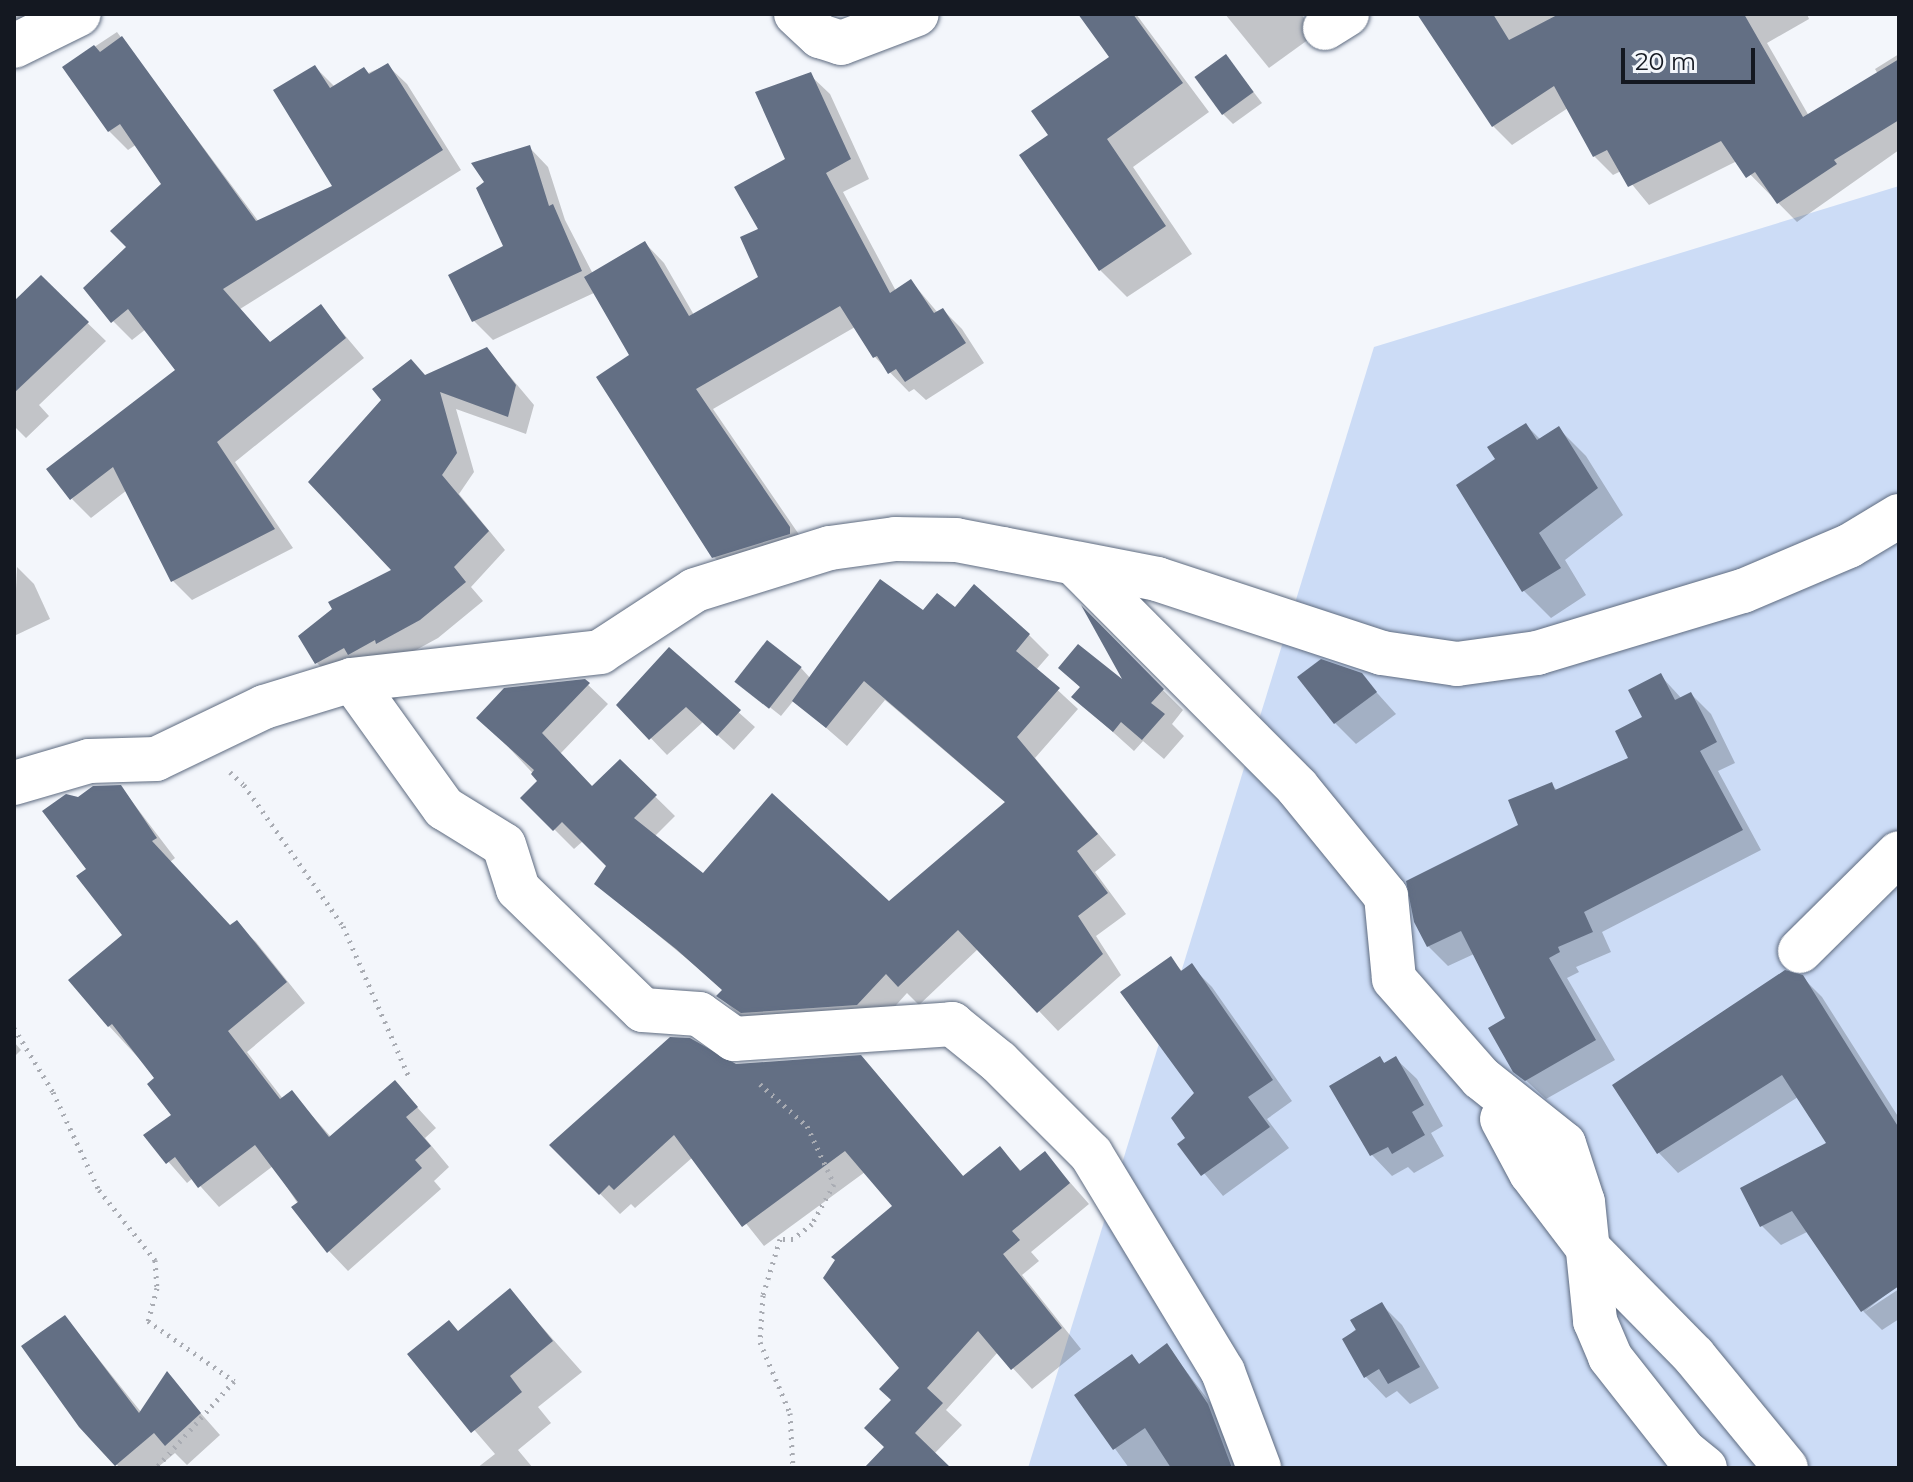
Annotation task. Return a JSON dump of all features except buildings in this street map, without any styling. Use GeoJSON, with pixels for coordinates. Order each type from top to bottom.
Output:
{"type":"FeatureCollection","features":[{"type":"Feature","properties":{"kind":"street"},"geometry":{"type":"LineString","coordinates":[[14,46],[79,14]]}},
{"type":"Feature","properties":{"kind":"street"},"geometry":{"type":"LineString","coordinates":[[796,14],[820,36],[841,43],[917,14]]}},
{"type":"Feature","properties":{"kind":"street"},"geometry":{"type":"LineString","coordinates":[[14,783],[89,761],[156,759],[195,744],[264,707],[352,680],[600,652],[695,590],[830,548],[895,539],[956,540],[1157,579],[1382,653],[1457,664],[1537,653],[1743,591],[1849,546],[1899,516]]}},
{"type":"Feature","properties":{"kind":"street"},"geometry":{"type":"LineString","coordinates":[[1075,564],[1297,787],[1386,896],[1394,979],[1481,1078],[1564,1144],[1583,1202],[1595,1321],[1610,1357],[1684,1451],[1705,1468]]}},
{"type":"Feature","properties":{"kind":"street"},"geometry":{"type":"LineString","coordinates":[[352,680],[444,808],[504,845],[518,889],[643,1010],[699,1014],[734,1039],[952,1024],[999,1062],[1091,1154],[1223,1372],[1259,1468]]}},
{"type":"Feature","properties":{"kind":"street"},"geometry":{"type":"LineString","coordinates":[[1800,951],[1899,853]]}},
{"type":"Feature","properties":{"kind":"street"},"geometry":{"type":"LineString","coordinates":[[1502,1119],[1531,1173],[1588,1248],[1694,1356],[1786,1468]]}},
{"type":"Feature","properties":{"kind":"path"},"geometry":{"type":"LineString","coordinates":[[195,744],[244,785],[343,926],[408,1075]]}},
{"type":"Feature","properties":{"kind":"path"},"geometry":{"type":"LineString","coordinates":[[14,1028],[53,1092],[99,1190],[155,1260],[157,1288],[148,1321],[234,1381],[156,1468]]}},
{"type":"Feature","properties":{"kind":"path"},"geometry":{"type":"LineString","coordinates":[[750,1074],[807,1126],[834,1184],[812,1224],[793,1239],[780,1239],[763,1295],[760,1342],[790,1413],[793,1468]]}},
{"type":"Feature","properties":{"kind":"shaded area"},"geometry":{"type":"Polygon","coordinates":[[[1899,186],[1899,1468],[1028,1468],[1374,347],[1899,186]]]}}]}
